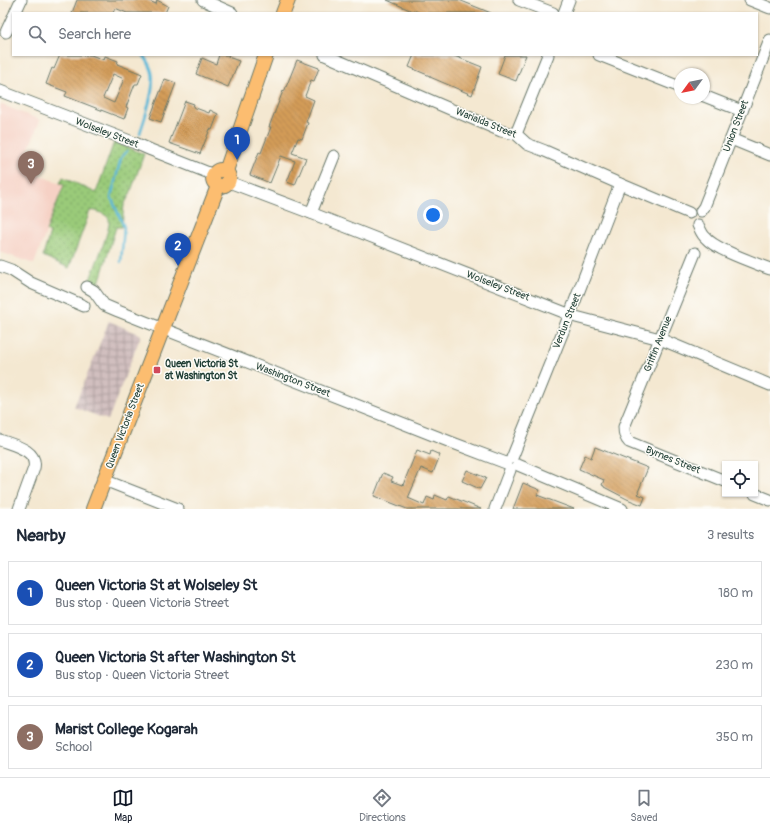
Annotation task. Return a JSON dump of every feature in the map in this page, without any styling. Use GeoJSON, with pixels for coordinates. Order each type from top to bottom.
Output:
{"type":"FeatureCollection","features":[{"type":"Feature","properties":{"kind":"main road"},"geometry":{"type":"LineString","coordinates":[[283,12],[288,0]]}},
{"type":"Feature","properties":{"kind":"main road","name":"Queen Victoria Street"},"geometry":{"type":"LineString","coordinates":[[93,509],[222,179],[266,56]]}},
{"type":"Feature","properties":{"kind":"street"},"geometry":{"type":"LineString","coordinates":[[15,12],[21,0]]}},
{"type":"Feature","properties":{"kind":"street"},"geometry":{"type":"LineString","coordinates":[[202,0],[230,12]]}},
{"type":"Feature","properties":{"kind":"street"},"geometry":{"type":"LineString","coordinates":[[519,0],[550,12]]}},
{"type":"Feature","properties":{"kind":"street"},"geometry":{"type":"LineString","coordinates":[[564,12],[569,0]]}},
{"type":"Feature","properties":{"kind":"street"},"geometry":{"type":"LineString","coordinates":[[750,0],[770,8]]}},
{"type":"Feature","properties":{"kind":"street"},"geometry":{"type":"LineString","coordinates":[[6,32],[12,19]]}},
{"type":"Feature","properties":{"kind":"street","name":"Union Street"},"geometry":{"type":"LineString","coordinates":[[701,211],[704,207],[770,42]]}},
{"type":"Feature","properties":{"kind":"street","name":"Warialda Street"},"geometry":{"type":"LineString","coordinates":[[327,56],[501,131],[516,134],[527,144],[689,213]]}},
{"type":"Feature","properties":{"kind":"street"},"geometry":{"type":"LineString","coordinates":[[516,134],[548,56]]}},
{"type":"Feature","properties":{"kind":"street"},"geometry":{"type":"LineString","coordinates":[[602,56],[674,85]]}},
{"type":"Feature","properties":{"kind":"street","name":"Wolseley Street"},"geometry":{"type":"LineString","coordinates":[[0,91],[576,317],[660,339],[769,384]]}},
{"type":"Feature","properties":{"kind":"street"},"geometry":{"type":"LineString","coordinates":[[710,98],[742,111]]}},
{"type":"Feature","properties":{"kind":"street"},"geometry":{"type":"LineString","coordinates":[[731,139],[770,155]]}},
{"type":"Feature","properties":{"kind":"street"},"geometry":{"type":"LineString","coordinates":[[312,213],[334,156]]}},
{"type":"Feature","properties":{"kind":"street","name":"Verdun Street"},"geometry":{"type":"LineString","coordinates":[[495,509],[620,184]]}},
{"type":"Feature","properties":{"kind":"street"},"geometry":{"type":"LineString","coordinates":[[694,209],[698,209],[704,215],[704,220],[698,225],[693,225],[688,217],[689,213],[694,209]]}},
{"type":"Feature","properties":{"kind":"street"},"geometry":{"type":"LineString","coordinates":[[698,225],[710,243],[770,269]]}},
{"type":"Feature","properties":{"kind":"street","name":"Griffin Avenue"},"geometry":{"type":"LineString","coordinates":[[624,436],[624,427],[695,253]]}},
{"type":"Feature","properties":{"kind":"street"},"geometry":{"type":"LineString","coordinates":[[0,266],[11,270],[31,283],[84,306]]}},
{"type":"Feature","properties":{"kind":"street","name":"Washington Street"},"geometry":{"type":"LineString","coordinates":[[87,287],[94,291],[104,305],[446,440],[512,464],[622,509]]}},
{"type":"Feature","properties":{"kind":"street","name":"Byrnes Street"},"geometry":{"type":"LineString","coordinates":[[624,436],[630,442],[722,481]]}},
{"type":"Feature","properties":{"kind":"street"},"geometry":{"type":"LineString","coordinates":[[0,440],[30,453],[34,458],[35,464],[18,509]]}},
{"type":"Feature","properties":{"kind":"street"},"geometry":{"type":"LineString","coordinates":[[104,480],[178,509]]}},
{"type":"Feature","properties":{"kind":"street"},"geometry":{"type":"LineString","coordinates":[[758,495],[770,500]]}},
{"type":"Feature","properties":{"kind":"shaded area"},"geometry":{"type":"Polygon","coordinates":[[[0,104],[40,120],[21,168],[64,185],[34,264],[0,252],[0,104]]]}},
{"type":"Feature","properties":{"kind":"shaded area"},"geometry":{"type":"Polygon","coordinates":[[[109,321],[141,335],[108,420],[74,407],[109,321]]]}},
{"type":"Feature","properties":{"kind":"green space"},"geometry":{"type":"Polygon","coordinates":[[[114,142],[144,154],[130,194],[124,205],[122,227],[116,227],[96,293],[87,287],[101,252],[109,224],[109,219],[106,216],[99,212],[90,211],[69,268],[43,256],[50,233],[46,231],[64,185],[60,183],[63,177],[96,193],[114,142]]]}},
{"type":"Feature","properties":{"kind":"building"},"geometry":{"type":"Polygon","coordinates":[[[77,0],[147,0],[156,4],[157,0],[168,6],[165,12],[125,12],[115,8],[113,12],[72,12],[77,0]]]}},
{"type":"Feature","properties":{"kind":"building"},"geometry":{"type":"Polygon","coordinates":[[[387,0],[459,0],[489,12],[418,12],[413,10],[412,11],[387,0]]]}},
{"type":"Feature","properties":{"kind":"building"},"geometry":{"type":"Polygon","coordinates":[[[60,56],[94,56],[104,60],[105,56],[118,61],[117,64],[142,74],[138,84],[135,84],[126,107],[128,108],[124,119],[65,96],[67,92],[46,84],[52,68],[54,69],[60,56]],[[113,74],[103,98],[114,103],[124,79],[113,74]]]}},
{"type":"Feature","properties":{"kind":"building"},"geometry":{"type":"Polygon","coordinates":[[[219,56],[228,56],[239,61],[228,87],[196,74],[202,58],[216,64],[219,56]]]}},
{"type":"Feature","properties":{"kind":"building"},"geometry":{"type":"Polygon","coordinates":[[[414,56],[454,56],[482,67],[472,95],[409,67],[414,56]]]}},
{"type":"Feature","properties":{"kind":"building"},"geometry":{"type":"Polygon","coordinates":[[[505,56],[526,56],[516,81],[498,74],[505,56]]]}},
{"type":"Feature","properties":{"kind":"building"},"geometry":{"type":"Polygon","coordinates":[[[297,60],[319,68],[314,81],[311,80],[305,96],[314,100],[306,122],[308,123],[302,139],[298,138],[292,153],[306,158],[295,185],[287,182],[295,161],[281,156],[270,183],[250,175],[259,152],[261,153],[271,127],[269,127],[297,60]]]}},
{"type":"Feature","properties":{"kind":"building"},"geometry":{"type":"Polygon","coordinates":[[[165,79],[176,83],[161,122],[150,118],[165,79]]]}},
{"type":"Feature","properties":{"kind":"building"},"geometry":{"type":"Polygon","coordinates":[[[185,101],[194,104],[193,107],[209,113],[210,110],[218,114],[200,154],[169,143],[185,101]]]}},
{"type":"Feature","properties":{"kind":"building"},"geometry":{"type":"Polygon","coordinates":[[[595,447],[648,468],[638,492],[638,494],[645,497],[642,505],[604,487],[602,485],[604,480],[579,469],[585,455],[591,458],[595,447]]]}},
{"type":"Feature","properties":{"kind":"building"},"geometry":{"type":"Polygon","coordinates":[[[417,450],[430,455],[431,451],[440,455],[433,473],[421,468],[408,498],[424,505],[427,497],[434,500],[435,495],[447,500],[449,496],[481,509],[407,509],[374,496],[383,473],[393,477],[391,481],[403,485],[417,450]]]}},
{"type":"Feature","properties":{"kind":"building"},"geometry":{"type":"Polygon","coordinates":[[[467,470],[486,478],[480,489],[462,481],[467,470]]]}},
{"type":"Feature","properties":{"kind":"building"},"geometry":{"type":"Polygon","coordinates":[[[523,483],[540,490],[537,495],[574,509],[513,509],[523,483]]]}},
{"type":"Feature","properties":{"kind":"waterway"},"geometry":{"type":"LineString","coordinates":[[140,133],[153,85],[152,72],[144,56]]}},
{"type":"Feature","properties":{"kind":"waterway"},"geometry":{"type":"LineString","coordinates":[[121,262],[124,227],[111,197],[121,158],[127,151]]}},
{"type":"Feature","properties":{"kind":"place","name":"Queen Victoria St at Wolseley St"},"geometry":{"type":"Point","coordinates":[237,160]}},
{"type":"Feature","properties":{"kind":"place","name":"Marist College Kogarah"},"geometry":{"type":"Point","coordinates":[31,184]}},
{"type":"Feature","properties":{"kind":"place","name":"Queen Victoria St after Washington St"},"geometry":{"type":"Point","coordinates":[178,266]}},
{"type":"Feature","properties":{"kind":"place","name":"Queen Victoria St at Washington St"},"geometry":{"type":"Point","coordinates":[157,370]}}]}
